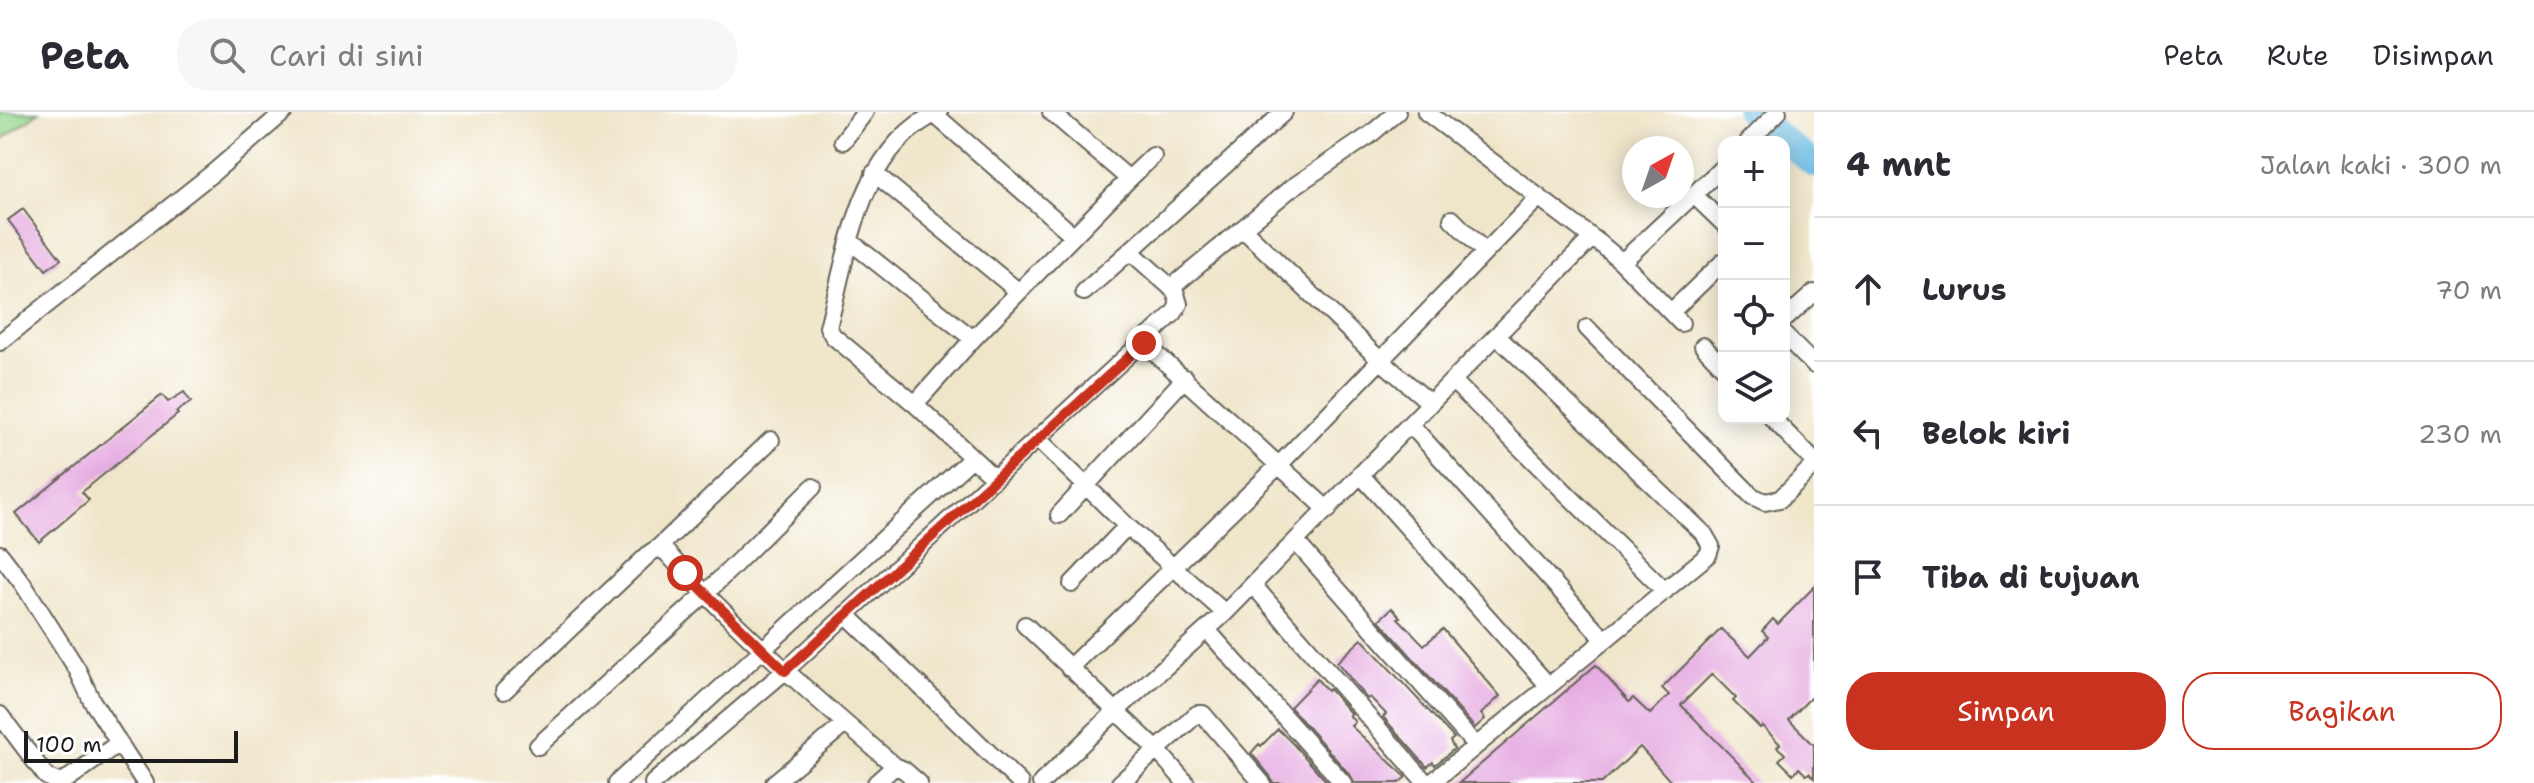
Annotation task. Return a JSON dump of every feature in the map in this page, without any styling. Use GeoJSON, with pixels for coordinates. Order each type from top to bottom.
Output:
{"type":"FeatureCollection","features":[{"type":"Feature","properties":{"kind":"street"},"geometry":{"type":"LineString","coordinates":[[0,342],[284,112]]}},
{"type":"Feature","properties":{"kind":"street"},"geometry":{"type":"LineString","coordinates":[[843,141],[865,112]]}},
{"type":"Feature","properties":{"kind":"street"},"geometry":{"type":"LineString","coordinates":[[1051,112],[1129,179]]}},
{"type":"Feature","properties":{"kind":"street"},"geometry":{"type":"LineString","coordinates":[[1171,288],[1290,189],[1370,135],[1397,112]]}},
{"type":"Feature","properties":{"kind":"street"},"geometry":{"type":"LineString","coordinates":[[1426,112],[1622,262],[1676,317],[1718,268]]}},
{"type":"Feature","properties":{"kind":"street"},"geometry":{"type":"LineString","coordinates":[[994,478],[915,404],[829,331],[860,205],[886,154],[936,113],[1073,235]]}},
{"type":"Feature","properties":{"kind":"street"},"geometry":{"type":"LineString","coordinates":[[1754,136],[1776,115]]}},
{"type":"Feature","properties":{"kind":"street"},"geometry":{"type":"LineString","coordinates":[[1084,292],[1204,187],[1274,116]]}},
{"type":"Feature","properties":{"kind":"street"},"geometry":{"type":"LineString","coordinates":[[915,404],[973,339],[1153,156]]}},
{"type":"Feature","properties":{"kind":"street"},"geometry":{"type":"LineString","coordinates":[[1718,172],[1694,195],[1718,218]]}},
{"type":"Feature","properties":{"kind":"street"},"geometry":{"type":"LineString","coordinates":[[874,173],[1019,292]]}},
{"type":"Feature","properties":{"kind":"street"},"geometry":{"type":"LineString","coordinates":[[1069,668],[1278,466],[1539,197]]}},
{"type":"Feature","properties":{"kind":"street"},"geometry":{"type":"LineString","coordinates":[[1622,262],[1680,208]]}},
{"type":"Feature","properties":{"kind":"street"},"geometry":{"type":"LineString","coordinates":[[1452,219],[1484,251]]}},
{"type":"Feature","properties":{"kind":"street"},"geometry":{"type":"LineString","coordinates":[[1243,229],[1379,359],[1430,403]]}},
{"type":"Feature","properties":{"kind":"street"},"geometry":{"type":"LineString","coordinates":[[1041,783],[1225,613],[1592,238]]}},
{"type":"Feature","properties":{"kind":"street"},"geometry":{"type":"LineString","coordinates":[[851,242],[973,339]]}},
{"type":"Feature","properties":{"kind":"street"},"geometry":{"type":"LineString","coordinates":[[653,783],[785,671],[1144,343],[1177,309],[1179,297],[1130,251]]}},
{"type":"Feature","properties":{"kind":"street"},"geometry":{"type":"LineString","coordinates":[[1790,315],[1814,293]]}},
{"type":"Feature","properties":{"kind":"street"},"geometry":{"type":"LineString","coordinates":[[1587,328],[1752,496],[1765,502],[1780,499],[1814,463],[1778,424]]}},
{"type":"Feature","properties":{"kind":"street"},"geometry":{"type":"LineString","coordinates":[[1253,585],[1429,783],[1708,555],[1711,546],[1704,534],[1497,336]]}},
{"type":"Feature","properties":{"kind":"street"},"geometry":{"type":"LineString","coordinates":[[1790,341],[1814,365]]}},
{"type":"Feature","properties":{"kind":"street"},"geometry":{"type":"LineString","coordinates":[[1144,343],[1328,510]]}},
{"type":"Feature","properties":{"kind":"street"},"geometry":{"type":"LineString","coordinates":[[1703,346],[1718,362]]}},
{"type":"Feature","properties":{"kind":"street"},"geometry":{"type":"LineString","coordinates":[[1059,515],[1185,378]]}},
{"type":"Feature","properties":{"kind":"street"},"geometry":{"type":"LineString","coordinates":[[1453,381],[1665,591]]}},
{"type":"Feature","properties":{"kind":"street"},"geometry":{"type":"LineString","coordinates":[[1410,424],[1604,639]]}},
{"type":"Feature","properties":{"kind":"street"},"geometry":{"type":"LineString","coordinates":[[1038,439],[1085,487],[1225,613]]}},
{"type":"Feature","properties":{"kind":"street"},"geometry":{"type":"LineString","coordinates":[[504,691],[771,440]]}},
{"type":"Feature","properties":{"kind":"street"},"geometry":{"type":"LineString","coordinates":[[617,783],[972,458]]}},
{"type":"Feature","properties":{"kind":"street"},"geometry":{"type":"LineString","coordinates":[[1360,474],[1548,685]]}},
{"type":"Feature","properties":{"kind":"street"},"geometry":{"type":"LineString","coordinates":[[538,746],[705,594],[813,487]]}},
{"type":"Feature","properties":{"kind":"street"},"geometry":{"type":"LineString","coordinates":[[1072,584],[1127,526]]}},
{"type":"Feature","properties":{"kind":"street"},"geometry":{"type":"LineString","coordinates":[[1296,542],[1476,746]]}},
{"type":"Feature","properties":{"kind":"street"},"geometry":{"type":"LineString","coordinates":[[658,548],[666,552],[785,671],[919,783]]}},
{"type":"Feature","properties":{"kind":"street"},"geometry":{"type":"LineString","coordinates":[[0,554],[23,584],[77,669],[92,701],[145,783]]}},
{"type":"Feature","properties":{"kind":"street"},"geometry":{"type":"LineString","coordinates":[[846,614],[1020,783]]}},
{"type":"Feature","properties":{"kind":"street"},"geometry":{"type":"LineString","coordinates":[[1025,625],[1156,749],[1186,783]]}},
{"type":"Feature","properties":{"kind":"street"},"geometry":{"type":"LineString","coordinates":[[1207,630],[1343,783]]}},
{"type":"Feature","properties":{"kind":"street"},"geometry":{"type":"LineString","coordinates":[[1120,783],[1192,717],[1203,714],[1262,783]]}},
{"type":"Feature","properties":{"kind":"street"},"geometry":{"type":"LineString","coordinates":[[0,715],[46,776],[54,781],[69,778],[119,743]]}},
{"type":"Feature","properties":{"kind":"street"},"geometry":{"type":"LineString","coordinates":[[774,783],[845,724]]}},
{"type":"Feature","properties":{"kind":"street"},"geometry":{"type":"LineString","coordinates":[[876,783],[895,766]]}},
{"type":"Feature","properties":{"kind":"green space"},"geometry":{"type":"Polygon","coordinates":[[[0,112],[39,112],[0,141],[0,112]]]}},
{"type":"Feature","properties":{"kind":"building"},"geometry":{"type":"Polygon","coordinates":[[[23,209],[61,259],[46,270],[8,220],[23,209]]]}},
{"type":"Feature","properties":{"kind":"building"},"geometry":{"type":"Polygon","coordinates":[[[184,392],[191,402],[82,492],[89,500],[39,542],[16,514],[162,395],[168,402],[184,392]]]}},
{"type":"Feature","properties":{"kind":"building"},"geometry":{"type":"Polygon","coordinates":[[[1814,587],[1814,694],[1789,720],[1814,745],[1814,778],[1799,768],[1793,774],[1779,760],[1785,754],[1777,747],[1780,744],[1733,701],[1736,698],[1712,674],[1681,705],[1758,783],[1672,783],[1640,747],[1602,783],[1459,783],[1596,665],[1629,702],[1633,698],[1650,714],[1669,695],[1662,688],[1721,629],[1750,656],[1768,637],[1762,631],[1773,619],[1778,624],[1814,587]]]}},
{"type":"Feature","properties":{"kind":"building"},"geometry":{"type":"Polygon","coordinates":[[[1392,608],[1424,645],[1443,629],[1500,696],[1481,714],[1485,719],[1475,728],[1379,620],[1392,608]]]}},
{"type":"Feature","properties":{"kind":"building"},"geometry":{"type":"Polygon","coordinates":[[[1362,639],[1454,738],[1450,741],[1454,749],[1435,765],[1433,762],[1427,767],[1383,717],[1386,714],[1370,697],[1367,699],[1337,662],[1362,639]]]}},
{"type":"Feature","properties":{"kind":"building"},"geometry":{"type":"Polygon","coordinates":[[[1317,679],[1351,714],[1355,722],[1351,726],[1406,777],[1399,783],[1354,783],[1290,707],[1317,679]]]}},
{"type":"Feature","properties":{"kind":"building"},"geometry":{"type":"Polygon","coordinates":[[[1278,729],[1328,783],[1273,783],[1251,753],[1278,729]]]}},
{"type":"Feature","properties":{"kind":"waterway"},"geometry":{"type":"LineString","coordinates":[[1749,112],[1814,164]]}},
{"type":"Feature","properties":{"kind":"route"},"geometry":{"type":"LineString","coordinates":[[685,573],[785,671],[1144,343]]}}]}
